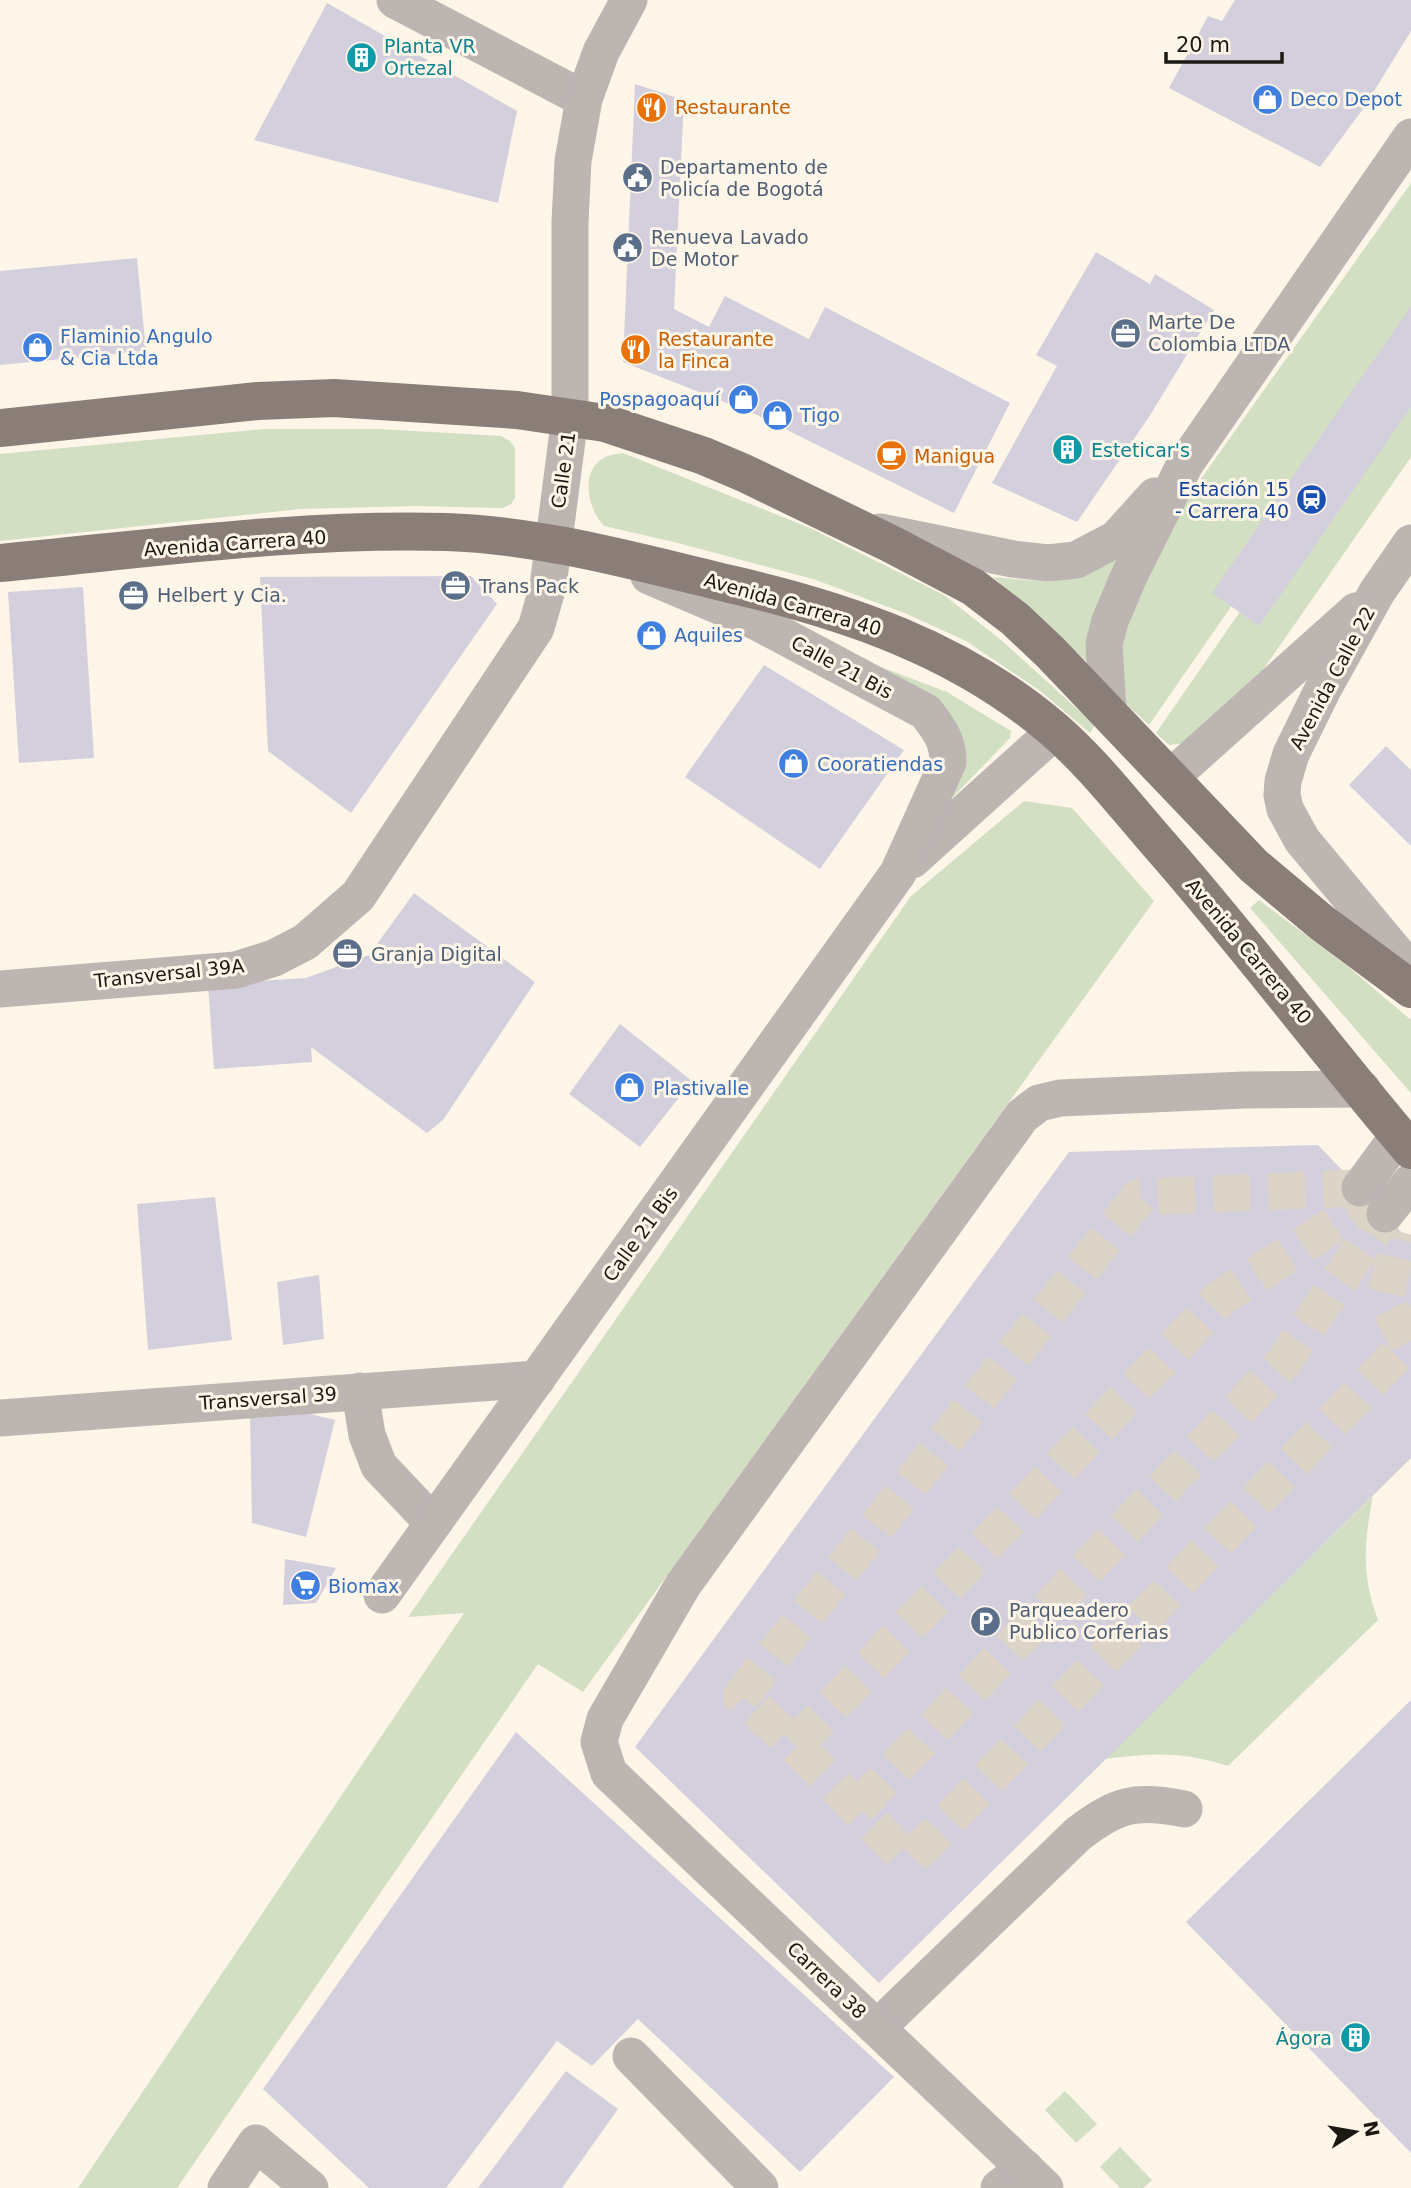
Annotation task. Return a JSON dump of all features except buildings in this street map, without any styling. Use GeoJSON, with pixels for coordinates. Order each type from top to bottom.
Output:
{"type":"FeatureCollection","features":[{"type":"Feature","properties":{"kind":"main road"},"geometry":{"type":"LineString","coordinates":[[0,428],[258,401],[334,398],[517,410],[570,417],[605,424],[704,456],[744,472],[973,587],[1041,643],[1254,866],[1322,923],[1411,989]]}},
{"type":"Feature","properties":{"kind":"main road","name":"Avenida Carrera 40"},"geometry":{"type":"LineString","coordinates":[[0,564],[273,537],[446,532],[552,543],[594,552],[760,590],[869,623],[931,649],[984,677],[1055,731],[1085,759],[1204,896],[1363,1089],[1407,1147]]}},
{"type":"Feature","properties":{"kind":"street"},"geometry":{"type":"LineString","coordinates":[[395,0],[584,99]]}},
{"type":"Feature","properties":{"kind":"street","name":"Calle 21"},"geometry":{"type":"LineString","coordinates":[[358,896],[536,628],[548,586],[570,417],[570,222],[573,161],[584,99],[601,52],[629,0]]}},
{"type":"Feature","properties":{"kind":"street"},"geometry":{"type":"LineString","coordinates":[[857,528],[1013,559],[1048,563],[1076,559],[1116,539],[1185,464],[1411,137]]}},
{"type":"Feature","properties":{"kind":"street"},"geometry":{"type":"LineString","coordinates":[[1108,711],[1104,644],[1110,621],[1129,576],[1185,464]]}},
{"type":"Feature","properties":{"kind":"street","name":"Avenida Calle 22"},"geometry":{"type":"LineString","coordinates":[[1411,543],[1377,592],[1323,689],[1291,754],[1282,795],[1285,809],[1302,840],[1411,971]]}},
{"type":"Feature","properties":{"kind":"street","name":"Calle 21 Bis"},"geometry":{"type":"LineString","coordinates":[[382,1595],[898,873],[948,762],[948,747],[944,737],[926,712],[757,622],[594,552]]}},
{"type":"Feature","properties":{"kind":"street","name":"Avenida Calle 22"},"geometry":{"type":"LineString","coordinates":[[1170,778],[1377,592]]}},
{"type":"Feature","properties":{"kind":"street","name":"Calle 21 Bis"},"geometry":{"type":"LineString","coordinates":[[898,873],[1055,731]]}},
{"type":"Feature","properties":{"kind":"street","name":"Transversal 39A"},"geometry":{"type":"LineString","coordinates":[[0,989],[236,970],[274,958],[305,942],[358,896]]}},
{"type":"Feature","properties":{"kind":"street","name":"Carrera 38"},"geometry":{"type":"LineString","coordinates":[[1023,2181],[877,2028],[609,1773],[599,1742],[605,1719],[683,1585],[1022,1116],[1039,1103],[1060,1098],[1244,1090],[1363,1089]]}},
{"type":"Feature","properties":{"kind":"street"},"geometry":{"type":"LineString","coordinates":[[1386,1211],[1407,1147]]}},
{"type":"Feature","properties":{"kind":"street"},"geometry":{"type":"LineString","coordinates":[[1386,1211],[1411,1182]]}},
{"type":"Feature","properties":{"kind":"street","name":"Transversal 39"},"geometry":{"type":"LineString","coordinates":[[0,1418],[537,1379]]}},
{"type":"Feature","properties":{"kind":"street"},"geometry":{"type":"LineString","coordinates":[[360,1391],[367,1435],[379,1466],[433,1524]]}},
{"type":"Feature","properties":{"kind":"street"},"geometry":{"type":"LineString","coordinates":[[877,2028],[1079,1834],[1104,1814],[1132,1805],[1156,1804],[1184,1809]]}},
{"type":"Feature","properties":{"kind":"street"},"geometry":{"type":"LineString","coordinates":[[631,2056],[758,2188]]}},
{"type":"Feature","properties":{"kind":"street"},"geometry":{"type":"LineString","coordinates":[[226,2188],[256,2143],[310,2188]]}},
{"type":"Feature","properties":{"kind":"green space"},"geometry":{"type":"Polygon","coordinates":[[[1411,183],[1411,347],[1149,725],[1114,693],[1127,615],[1188,497],[1411,183]]]}},
{"type":"Feature","properties":{"kind":"green space"},"geometry":{"type":"Polygon","coordinates":[[[1411,365],[1411,457],[1258,677],[1199,742],[1169,745],[1156,733],[1411,365]]]}},
{"type":"Feature","properties":{"kind":"green space"},"geometry":{"type":"Polygon","coordinates":[[[264,429],[379,429],[501,436],[515,448],[515,498],[511,504],[502,508],[415,506],[300,509],[0,541],[0,454],[264,429]]]}},
{"type":"Feature","properties":{"kind":"green space"},"geometry":{"type":"Polygon","coordinates":[[[623,453],[810,528],[944,595],[1001,640],[1095,725],[1090,733],[1039,690],[966,641],[907,614],[813,579],[604,526],[591,504],[589,478],[597,463],[609,456],[623,453]]]}},
{"type":"Feature","properties":{"kind":"green space"},"geometry":{"type":"Polygon","coordinates":[[[1123,548],[1088,663],[993,577],[1051,582],[1088,570],[1123,548]]]}},
{"type":"Feature","properties":{"kind":"green space"},"geometry":{"type":"Polygon","coordinates":[[[836,650],[947,692],[1011,731],[1010,738],[928,823],[955,750],[836,650]]]}},
{"type":"Feature","properties":{"kind":"green space"},"geometry":{"type":"Polygon","coordinates":[[[1024,801],[1072,808],[1154,901],[583,1692],[538,1664],[177,2188],[78,2188],[464,1613],[408,1617],[911,896],[1024,801]]]}},
{"type":"Feature","properties":{"kind":"green space"},"geometry":{"type":"Polygon","coordinates":[[[1259,900],[1346,965],[1411,1020],[1411,1093],[1250,908],[1259,900]]]}},
{"type":"Feature","properties":{"kind":"green space"},"geometry":{"type":"Polygon","coordinates":[[[1373,1496],[1366,1558],[1369,1588],[1378,1620],[1228,1766],[1196,1758],[1167,1755],[1105,1759],[1373,1496]]]}},
{"type":"Feature","properties":{"kind":"green space"},"geometry":{"type":"Polygon","coordinates":[[[1065,2091],[1097,2124],[1076,2143],[1045,2110],[1065,2091]]]}},
{"type":"Feature","properties":{"kind":"green space"},"geometry":{"type":"Polygon","coordinates":[[[1120,2147],[1152,2180],[1143,2188],[1120,2188],[1100,2167],[1120,2147]]]}},
{"type":"Feature","properties":{"kind":"tunnel"},"geometry":{"type":"LineString","coordinates":[[1360,1188],[1139,1197],[741,1696],[795,1745],[909,1861],[1408,1343],[1385,1298],[1401,1232]]}},
{"type":"Feature","properties":{"kind":"tunnel"},"geometry":{"type":"LineString","coordinates":[[795,1745],[1222,1297],[1371,1201]]}},
{"type":"Feature","properties":{"kind":"tunnel"},"geometry":{"type":"LineString","coordinates":[[858,1807],[1282,1364],[1385,1214]]}},
{"type":"Feature","properties":{"kind":"place","name":"Planta VR Ortezal"},"geometry":{"type":"Point","coordinates":[361,57]}},
{"type":"Feature","properties":{"kind":"place","name":"Deco Depot"},"geometry":{"type":"Point","coordinates":[1267,99]}},
{"type":"Feature","properties":{"kind":"place","name":"Restaurante"},"geometry":{"type":"Point","coordinates":[652,107]}},
{"type":"Feature","properties":{"kind":"place","name":"Departamento de Policía de Bogotá"},"geometry":{"type":"Point","coordinates":[637,178]}},
{"type":"Feature","properties":{"kind":"place","name":"Renueva Lavado De Motor"},"geometry":{"type":"Point","coordinates":[628,248]}},
{"type":"Feature","properties":{"kind":"place","name":"Marte De Colombia LTDA"},"geometry":{"type":"Point","coordinates":[1125,333]}},
{"type":"Feature","properties":{"kind":"place","name":"Flaminio Angulo & Cia Ltda"},"geometry":{"type":"Point","coordinates":[37,347]}},
{"type":"Feature","properties":{"kind":"place","name":"Restaurante la Finca"},"geometry":{"type":"Point","coordinates":[635,350]}},
{"type":"Feature","properties":{"kind":"place","name":"Pospagoaquí"},"geometry":{"type":"Point","coordinates":[743,399]}},
{"type":"Feature","properties":{"kind":"place","name":"Tigo"},"geometry":{"type":"Point","coordinates":[777,415]}},
{"type":"Feature","properties":{"kind":"place","name":"Esteticar's"},"geometry":{"type":"Point","coordinates":[1068,450]}},
{"type":"Feature","properties":{"kind":"place","name":"Manigua"},"geometry":{"type":"Point","coordinates":[891,456]}},
{"type":"Feature","properties":{"kind":"place","name":"Estación 15 - Carrera 40"},"geometry":{"type":"Point","coordinates":[1312,500]}},
{"type":"Feature","properties":{"kind":"place","name":"Trans Pack"},"geometry":{"type":"Point","coordinates":[456,586]}},
{"type":"Feature","properties":{"kind":"place","name":"Helbert y Cia."},"geometry":{"type":"Point","coordinates":[134,595]}},
{"type":"Feature","properties":{"kind":"place","name":"Aquiles"},"geometry":{"type":"Point","coordinates":[651,635]}},
{"type":"Feature","properties":{"kind":"place","name":"Cooratiendas"},"geometry":{"type":"Point","coordinates":[794,764]}},
{"type":"Feature","properties":{"kind":"place","name":"Granja Digital"},"geometry":{"type":"Point","coordinates":[348,954]}},
{"type":"Feature","properties":{"kind":"place","name":"Plastivalle"},"geometry":{"type":"Point","coordinates":[630,1088]}},
{"type":"Feature","properties":{"kind":"place","name":"Biomax"},"geometry":{"type":"Point","coordinates":[305,1586]}},
{"type":"Feature","properties":{"kind":"place","name":"Parqueadero Publico Corferias"},"geometry":{"type":"Point","coordinates":[986,1621]}},
{"type":"Feature","properties":{"kind":"place","name":"Ágora"},"geometry":{"type":"Point","coordinates":[1355,2038]}}]}
